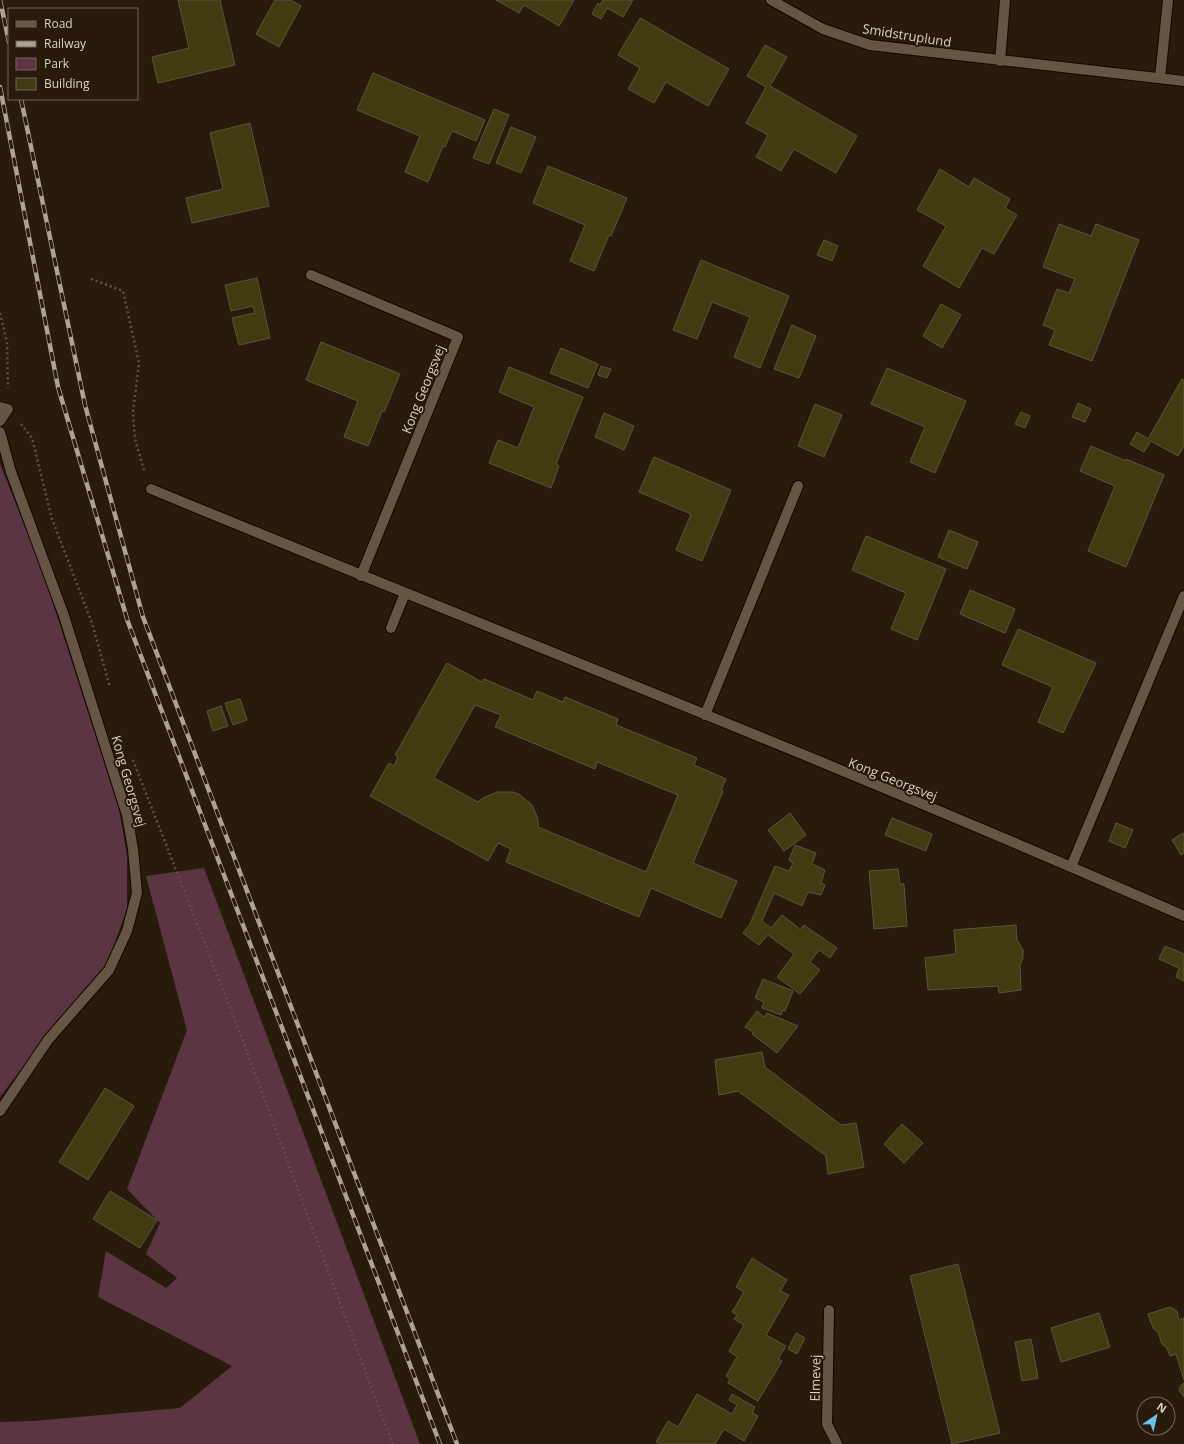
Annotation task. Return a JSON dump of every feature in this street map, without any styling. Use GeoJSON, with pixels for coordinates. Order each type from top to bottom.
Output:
{"type":"FeatureCollection","features":[{"type":"Feature","properties":{"kind":"street","name":"Smidstruplund"},"geometry":{"type":"LineString","coordinates":[[771,0],[823,30],[870,45],[1184,81]]}},
{"type":"Feature","properties":{"kind":"street"},"geometry":{"type":"LineString","coordinates":[[1000,61],[1005,0]]}},
{"type":"Feature","properties":{"kind":"street"},"geometry":{"type":"LineString","coordinates":[[1160,78],[1168,0]]}},
{"type":"Feature","properties":{"kind":"street","name":"Kong Georgsvej"},"geometry":{"type":"LineString","coordinates":[[311,275],[458,337],[361,576]]}},
{"type":"Feature","properties":{"kind":"street"},"geometry":{"type":"LineString","coordinates":[[0,421],[4,408]]}},
{"type":"Feature","properties":{"kind":"street","name":"Kong Georgsvej"},"geometry":{"type":"LineString","coordinates":[[0,432],[10,472],[64,616],[127,815],[133,849],[137,893],[127,931],[109,970],[48,1040],[0,1110]]}},
{"type":"Feature","properties":{"kind":"street"},"geometry":{"type":"LineString","coordinates":[[705,715],[798,486]]}},
{"type":"Feature","properties":{"kind":"street","name":"Kong Georgsvej"},"geometry":{"type":"LineString","coordinates":[[150,489],[1071,866],[1184,916]]}},
{"type":"Feature","properties":{"kind":"street"},"geometry":{"type":"LineString","coordinates":[[391,628],[405,593]]}},
{"type":"Feature","properties":{"kind":"street"},"geometry":{"type":"LineString","coordinates":[[1071,866],[1184,596]]}},
{"type":"Feature","properties":{"kind":"street","name":"Elmevej"},"geometry":{"type":"LineString","coordinates":[[829,1310],[827,1424],[837,1444]]}},
{"type":"Feature","properties":{"kind":"path"},"geometry":{"type":"LineString","coordinates":[[91,279],[122,291],[139,363],[133,412],[135,439],[150,489]]}},
{"type":"Feature","properties":{"kind":"path"},"geometry":{"type":"LineString","coordinates":[[0,313],[7,342],[4,408],[32,438],[52,519],[92,623],[110,688]]}},
{"type":"Feature","properties":{"kind":"path"},"geometry":{"type":"LineString","coordinates":[[130,754],[243,1041],[393,1444]]}},
{"type":"Feature","properties":{"kind":"green space"},"geometry":{"type":"Polygon","coordinates":[[[0,464],[42,569],[119,809],[127,856],[127,909],[107,964],[56,1024],[0,1097],[0,464]]]}},
{"type":"Feature","properties":{"kind":"green space"},"geometry":{"type":"Polygon","coordinates":[[[204,868],[420,1444],[0,1444],[0,1422],[34,1421],[180,1408],[232,1366],[98,1297],[106,1251],[166,1288],[177,1278],[146,1254],[160,1223],[127,1189],[187,1030],[146,876],[204,868]]]}},
{"type":"Feature","properties":{"kind":"building"},"geometry":{"type":"Polygon","coordinates":[[[178,0],[220,0],[235,65],[158,83],[152,57],[189,48],[178,0]]]}},
{"type":"Feature","properties":{"kind":"building"},"geometry":{"type":"Polygon","coordinates":[[[275,0],[290,0],[301,6],[279,47],[256,34],[275,0]]]}},
{"type":"Feature","properties":{"kind":"building"},"geometry":{"type":"Polygon","coordinates":[[[496,0],[574,0],[559,26],[524,5],[519,13],[496,0]]]}},
{"type":"Feature","properties":{"kind":"building"},"geometry":{"type":"Polygon","coordinates":[[[603,0],[633,0],[623,17],[607,8],[601,19],[592,14],[598,3],[600,5],[603,0]]]}},
{"type":"Feature","properties":{"kind":"building"},"geometry":{"type":"Polygon","coordinates":[[[640,18],[729,69],[708,106],[666,82],[654,103],[628,89],[640,68],[618,55],[640,18]]]}},
{"type":"Feature","properties":{"kind":"building"},"geometry":{"type":"Polygon","coordinates":[[[765,45],[787,57],[770,86],[857,136],[836,173],[794,149],[781,171],[756,157],[768,135],[746,123],[766,87],[747,76],[765,45]]]}},
{"type":"Feature","properties":{"kind":"building"},"geometry":{"type":"Polygon","coordinates":[[[373,73],[485,120],[476,141],[452,131],[445,147],[443,146],[428,182],[405,172],[420,136],[357,110],[373,73]]]}},
{"type":"Feature","properties":{"kind":"building"},"geometry":{"type":"Polygon","coordinates":[[[494,109],[509,115],[489,164],[473,158],[494,109]]]}},
{"type":"Feature","properties":{"kind":"building"},"geometry":{"type":"Polygon","coordinates":[[[250,123],[269,206],[192,223],[186,198],[223,189],[210,133],[250,123]]]}},
{"type":"Feature","properties":{"kind":"building"},"geometry":{"type":"Polygon","coordinates":[[[511,127],[536,137],[521,173],[496,163],[511,127]]]}},
{"type":"Feature","properties":{"kind":"building"},"geometry":{"type":"Polygon","coordinates":[[[548,166],[627,198],[594,271],[570,261],[585,225],[533,203],[548,166]]]}},
{"type":"Feature","properties":{"kind":"building"},"geometry":{"type":"Polygon","coordinates":[[[940,169],[969,187],[974,178],[1010,199],[1005,208],[1017,215],[994,254],[982,248],[959,288],[923,266],[946,226],[917,210],[940,169]]]}},
{"type":"Feature","properties":{"kind":"building"},"geometry":{"type":"Polygon","coordinates":[[[1059,224],[1091,236],[1096,224],[1139,240],[1092,361],[1049,345],[1055,330],[1043,325],[1057,289],[1069,293],[1075,279],[1043,267],[1059,224]]]}},
{"type":"Feature","properties":{"kind":"building"},"geometry":{"type":"Polygon","coordinates":[[[824,240],[838,246],[832,261],[817,255],[824,240]]]}},
{"type":"Feature","properties":{"kind":"building"},"geometry":{"type":"Polygon","coordinates":[[[701,260],[789,296],[760,368],[734,357],[750,317],[712,302],[697,339],[673,330],[701,260]]]}},
{"type":"Feature","properties":{"kind":"building"},"geometry":{"type":"Polygon","coordinates":[[[257,278],[270,338],[239,345],[232,318],[255,313],[253,306],[231,311],[225,285],[257,278]]]}},
{"type":"Feature","properties":{"kind":"building"},"geometry":{"type":"Polygon","coordinates":[[[941,304],[961,315],[942,348],[923,336],[941,304]]]}},
{"type":"Feature","properties":{"kind":"building"},"geometry":{"type":"Polygon","coordinates":[[[792,325],[816,336],[799,378],[774,369],[792,325]]]}},
{"type":"Feature","properties":{"kind":"building"},"geometry":{"type":"Polygon","coordinates":[[[321,342],[400,374],[384,412],[382,411],[368,446],[344,437],[358,401],[306,380],[321,342]]]}},
{"type":"Feature","properties":{"kind":"building"},"geometry":{"type":"Polygon","coordinates":[[[561,348],[598,364],[588,388],[550,373],[561,348]]]}},
{"type":"Feature","properties":{"kind":"building"},"geometry":{"type":"Polygon","coordinates":[[[601,366],[611,369],[607,378],[598,375],[601,366]]]}},
{"type":"Feature","properties":{"kind":"building"},"geometry":{"type":"Polygon","coordinates":[[[509,367],[583,397],[556,464],[559,466],[551,488],[489,463],[498,440],[518,448],[534,407],[499,392],[509,367]]]}},
{"type":"Feature","properties":{"kind":"building"},"geometry":{"type":"Polygon","coordinates":[[[887,368],[966,401],[935,473],[910,462],[925,427],[871,404],[887,368]]]}},
{"type":"Feature","properties":{"kind":"building"},"geometry":{"type":"Polygon","coordinates":[[[1182,379],[1184,380],[1184,446],[1178,456],[1151,441],[1144,452],[1130,444],[1137,432],[1148,439],[1182,379]]]}},
{"type":"Feature","properties":{"kind":"building"},"geometry":{"type":"Polygon","coordinates":[[[1078,403],[1091,409],[1085,422],[1072,417],[1078,403]]]}},
{"type":"Feature","properties":{"kind":"building"},"geometry":{"type":"Polygon","coordinates":[[[815,404],[842,415],[824,457],[798,446],[815,404]]]}},
{"type":"Feature","properties":{"kind":"building"},"geometry":{"type":"Polygon","coordinates":[[[1021,412],[1030,416],[1025,428],[1015,424],[1021,412]]]}},
{"type":"Feature","properties":{"kind":"building"},"geometry":{"type":"Polygon","coordinates":[[[604,413],[634,426],[624,450],[595,437],[604,413]]]}},
{"type":"Feature","properties":{"kind":"building"},"geometry":{"type":"Polygon","coordinates":[[[1091,446],[1164,475],[1126,567],[1088,551],[1115,486],[1080,471],[1091,446]]]}},
{"type":"Feature","properties":{"kind":"building"},"geometry":{"type":"Polygon","coordinates":[[[654,457],[731,490],[702,561],[676,550],[691,514],[639,492],[654,457]]]}},
{"type":"Feature","properties":{"kind":"building"},"geometry":{"type":"Polygon","coordinates":[[[949,530],[978,542],[967,569],[938,557],[949,530]]]}},
{"type":"Feature","properties":{"kind":"building"},"geometry":{"type":"Polygon","coordinates":[[[866,536],[946,569],[917,640],[891,629],[906,593],[852,570],[866,536]]]}},
{"type":"Feature","properties":{"kind":"building"},"geometry":{"type":"Polygon","coordinates":[[[970,590],[1015,609],[1005,633],[960,614],[970,590]]]}},
{"type":"Feature","properties":{"kind":"building"},"geometry":{"type":"Polygon","coordinates":[[[1018,629],[1096,663],[1063,733],[1038,722],[1053,687],[1002,665],[1018,629]]]}},
{"type":"Feature","properties":{"kind":"building"},"geometry":{"type":"Polygon","coordinates":[[[447,663],[482,682],[484,679],[533,700],[537,691],[563,702],[565,697],[618,719],[616,725],[697,758],[694,765],[726,779],[721,790],[723,791],[693,863],[737,881],[721,918],[651,888],[639,917],[506,862],[511,849],[498,843],[488,861],[370,796],[389,763],[394,766],[398,757],[395,755],[447,663]],[[475,705],[434,778],[478,802],[483,798],[497,792],[513,792],[520,795],[532,805],[538,819],[538,827],[646,872],[678,795],[597,762],[595,769],[495,727],[501,715],[475,705]]]}},
{"type":"Feature","properties":{"kind":"building"},"geometry":{"type":"Polygon","coordinates":[[[240,699],[247,720],[233,725],[225,703],[240,699]]]}},
{"type":"Feature","properties":{"kind":"building"},"geometry":{"type":"Polygon","coordinates":[[[221,706],[228,726],[213,731],[207,711],[221,706]]]}},
{"type":"Feature","properties":{"kind":"building"},"geometry":{"type":"Polygon","coordinates":[[[790,813],[806,835],[784,851],[768,830],[790,813]]]}},
{"type":"Feature","properties":{"kind":"building"},"geometry":{"type":"Polygon","coordinates":[[[892,818],[932,834],[926,851],[885,835],[892,818]]]}},
{"type":"Feature","properties":{"kind":"building"},"geometry":{"type":"Polygon","coordinates":[[[1116,823],[1133,830],[1125,848],[1109,841],[1116,823]]]}},
{"type":"Feature","properties":{"kind":"building"},"geometry":{"type":"Polygon","coordinates":[[[1183,833],[1184,853],[1181,855],[1172,840],[1183,833]]]}},
{"type":"Feature","properties":{"kind":"building"},"geometry":{"type":"Polygon","coordinates":[[[795,845],[816,853],[812,864],[825,870],[821,883],[825,885],[821,895],[808,892],[802,906],[774,893],[762,921],[771,928],[782,915],[800,929],[804,925],[837,948],[830,958],[819,950],[810,962],[820,970],[800,994],[777,977],[794,954],[768,935],[759,945],[743,933],[750,924],[775,866],[789,871],[793,863],[789,860],[795,845]]]}},
{"type":"Feature","properties":{"kind":"building"},"geometry":{"type":"Polygon","coordinates":[[[898,869],[900,884],[904,884],[907,926],[874,929],[869,871],[898,869]]]}},
{"type":"Feature","properties":{"kind":"building"},"geometry":{"type":"Polygon","coordinates":[[[1016,925],[1017,940],[1023,950],[1023,958],[1020,965],[1021,990],[999,993],[998,986],[928,990],[925,958],[956,954],[954,930],[1016,925]]]}},
{"type":"Feature","properties":{"kind":"building"},"geometry":{"type":"Polygon","coordinates":[[[1165,946],[1184,954],[1184,981],[1176,977],[1179,968],[1159,959],[1165,946]]]}},
{"type":"Feature","properties":{"kind":"building"},"geometry":{"type":"Polygon","coordinates":[[[763,979],[793,991],[785,1011],[783,1010],[781,1015],[762,1008],[764,1002],[755,998],[763,979]]]}},
{"type":"Feature","properties":{"kind":"building"},"geometry":{"type":"Polygon","coordinates":[[[757,1011],[764,1017],[767,1013],[798,1026],[777,1053],[745,1027],[757,1011]]]}},
{"type":"Feature","properties":{"kind":"building"},"geometry":{"type":"Polygon","coordinates":[[[762,1052],[765,1067],[841,1125],[856,1123],[864,1167],[828,1174],[826,1156],[738,1091],[719,1095],[715,1060],[762,1052]]]}},
{"type":"Feature","properties":{"kind":"building"},"geometry":{"type":"Polygon","coordinates":[[[105,1088],[134,1106],[88,1180],[59,1162],[105,1088]]]}},
{"type":"Feature","properties":{"kind":"building"},"geometry":{"type":"Polygon","coordinates":[[[902,1124],[923,1143],[904,1163],[884,1144],[902,1124]]]}},
{"type":"Feature","properties":{"kind":"building"},"geometry":{"type":"Polygon","coordinates":[[[110,1191],[157,1220],[140,1248],[93,1219],[110,1191]]]}},
{"type":"Feature","properties":{"kind":"building"},"geometry":{"type":"Polygon","coordinates":[[[752,1258],[787,1280],[780,1291],[789,1295],[766,1335],[786,1346],[778,1359],[782,1361],[758,1401],[728,1383],[730,1379],[726,1376],[737,1357],[729,1351],[744,1325],[734,1319],[737,1315],[732,1312],[744,1292],[736,1287],[752,1258]]]}},
{"type":"Feature","properties":{"kind":"building"},"geometry":{"type":"Polygon","coordinates":[[[958,1264],[1000,1433],[952,1444],[910,1276],[958,1264]]]}},
{"type":"Feature","properties":{"kind":"building"},"geometry":{"type":"Polygon","coordinates":[[[1170,1307],[1177,1311],[1179,1320],[1184,1318],[1184,1380],[1176,1354],[1170,1356],[1167,1348],[1162,1344],[1158,1332],[1153,1328],[1148,1314],[1170,1307]]]}},
{"type":"Feature","properties":{"kind":"building"},"geometry":{"type":"Polygon","coordinates":[[[1099,1313],[1110,1347],[1061,1362],[1051,1328],[1099,1313]]]}},
{"type":"Feature","properties":{"kind":"building"},"geometry":{"type":"Polygon","coordinates":[[[796,1333],[805,1338],[797,1354],[788,1349],[796,1333]]]}},
{"type":"Feature","properties":{"kind":"building"},"geometry":{"type":"Polygon","coordinates":[[[1031,1339],[1038,1378],[1022,1381],[1015,1342],[1031,1339]]]}},
{"type":"Feature","properties":{"kind":"building"},"geometry":{"type":"Polygon","coordinates":[[[1184,1383],[1184,1397],[1179,1390],[1181,1385],[1184,1383]]]}},
{"type":"Feature","properties":{"kind":"building"},"geometry":{"type":"Polygon","coordinates":[[[697,1394],[732,1414],[737,1405],[729,1400],[732,1394],[755,1407],[752,1413],[758,1416],[744,1441],[724,1429],[715,1444],[660,1444],[656,1442],[668,1421],[678,1427],[697,1394]]]}},
{"type":"Feature","properties":{"kind":"railway"},"geometry":{"type":"LineString","coordinates":[[0,0],[8,37]]}},
{"type":"Feature","properties":{"kind":"railway"},"geometry":{"type":"LineString","coordinates":[[0,87],[58,387],[128,622],[440,1444]]}},
{"type":"Feature","properties":{"kind":"railway"},"geometry":{"type":"LineString","coordinates":[[21,100],[85,405],[143,617],[457,1444]]}}]}
